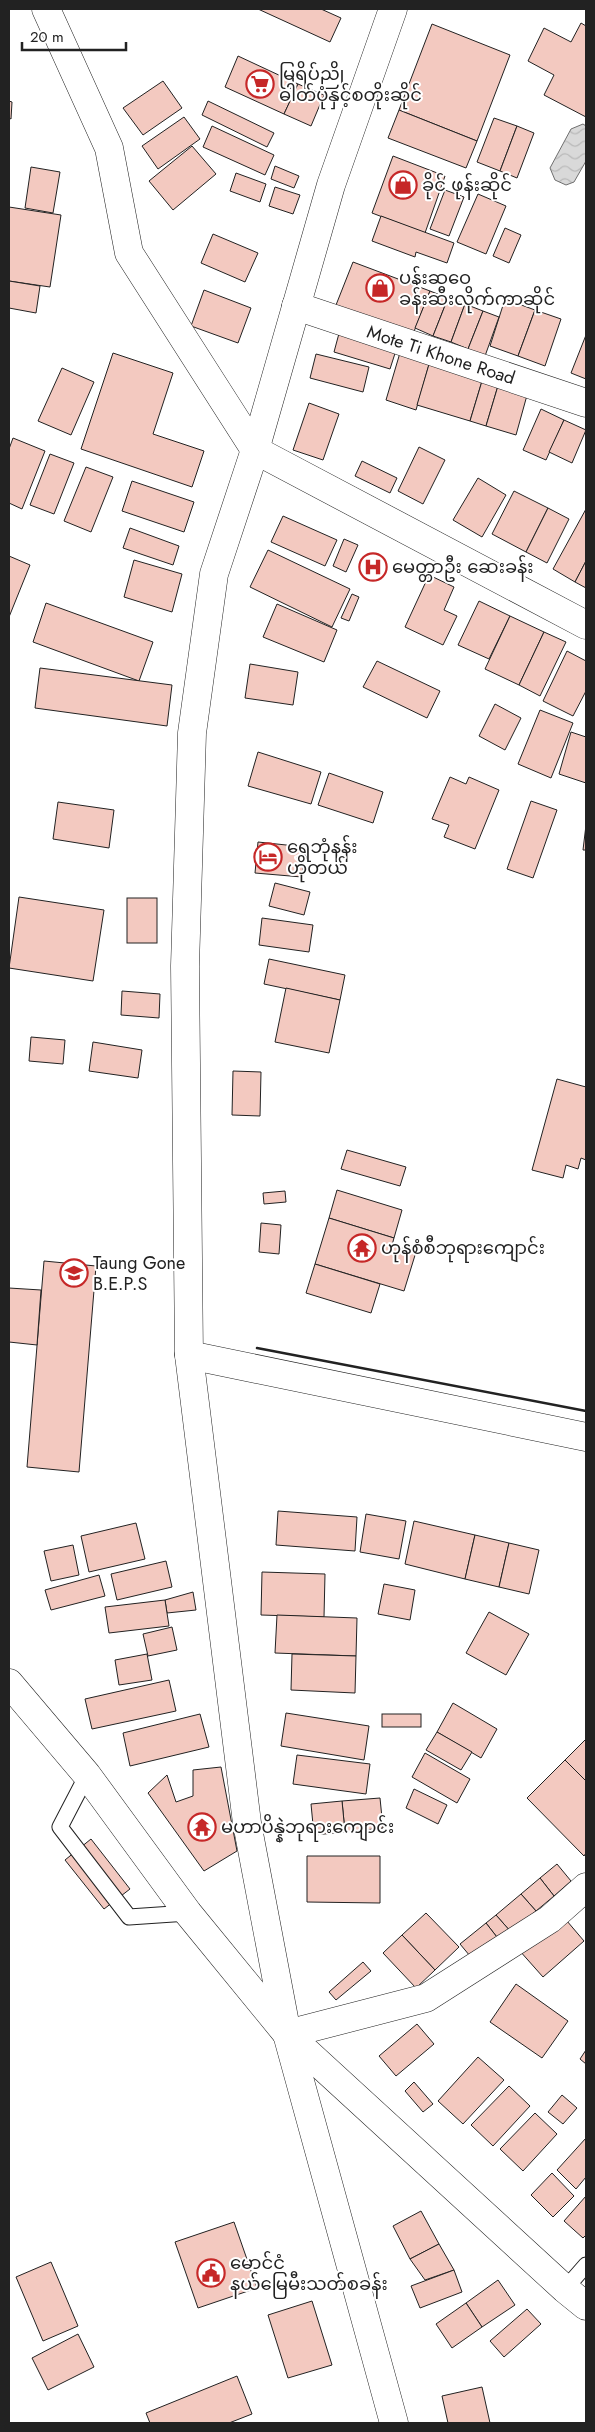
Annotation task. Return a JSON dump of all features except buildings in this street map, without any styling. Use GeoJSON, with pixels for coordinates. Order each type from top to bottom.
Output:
{"type":"FeatureCollection","features":[{"type":"Feature","properties":{"kind":"street"},"geometry":{"type":"LineString","coordinates":[[46,9],[109,148],[129,253],[255,450],[586,625]]}},
{"type":"Feature","properties":{"kind":"street"},"geometry":{"type":"LineString","coordinates":[[393,9],[331,185],[255,450],[214,574],[192,733],[185,966],[189,1355],[247,1823],[287,2034],[394,2423]]}},
{"type":"Feature","properties":{"kind":"street","name":"Mote Ti Khone Road"},"geometry":{"type":"LineString","coordinates":[[296,306],[586,403]]}},
{"type":"Feature","properties":{"kind":"street"},"geometry":{"type":"LineString","coordinates":[[189,1355],[586,1437]]}},
{"type":"Feature","properties":{"kind":"street"},"geometry":{"type":"LineString","coordinates":[[9,1683],[86,1775],[188,1913],[287,2034],[586,2306]]}},
{"type":"Feature","properties":{"kind":"street"},"geometry":{"type":"LineString","coordinates":[[287,2034],[426,1998],[550,1919],[586,1887]]}},
{"type":"Feature","properties":{"kind":"lane"},"geometry":{"type":"LineString","coordinates":[[86,1775],[60,1827],[129,1917],[188,1913]]}},
{"type":"Feature","properties":{"kind":"lane"},"geometry":{"type":"LineString","coordinates":[[565,2288],[586,2265]]}},
{"type":"Feature","properties":{"kind":"water"},"geometry":{"type":"Polygon","coordinates":[[[583,124],[586,126],[586,161],[574,182],[566,185],[555,180],[550,168],[571,129],[583,124]]]}},
{"type":"Feature","properties":{"kind":"wall"},"geometry":{"type":"LineString","coordinates":[[257,1348],[586,1411]]}},
{"type":"Feature","properties":{"kind":"place","name":"မြရိပ်ညို ဓါတ်ပုံနှင့်စတိုးဆိုင်"},"geometry":{"type":"Point","coordinates":[260,84]}},
{"type":"Feature","properties":{"kind":"place","name":"ခိုင် ဖုန်းဆိုင်"},"geometry":{"type":"Point","coordinates":[403,185]}},
{"type":"Feature","properties":{"kind":"place","name":"ပန်းဆုဝေ ခန်းဆီးလိုက်ကာဆိုင်"},"geometry":{"type":"Point","coordinates":[380,288]}},
{"type":"Feature","properties":{"kind":"place","name":"မေတ္တာဦး ဆေးခန်း"},"geometry":{"type":"Point","coordinates":[373,567]}},
{"type":"Feature","properties":{"kind":"place","name":"ရွှေဘုံနန်း ဟိုတယ်"},"geometry":{"type":"Point","coordinates":[268,857]}},
{"type":"Feature","properties":{"kind":"place","name":"ဟုန်စံစီဘုရားကျောင်း"},"geometry":{"type":"Point","coordinates":[362,1248]}},
{"type":"Feature","properties":{"kind":"place","name":"Taung Gone B.E.P.S"},"geometry":{"type":"Point","coordinates":[74,1273]}},
{"type":"Feature","properties":{"kind":"place","name":"မဟာပိန္နဲဘုရားကျောင်း"},"geometry":{"type":"Point","coordinates":[202,1827]}},
{"type":"Feature","properties":{"kind":"place","name":"မောင်ငံ နယ်မြေမီးသတ်စခန်း"},"geometry":{"type":"Point","coordinates":[211,2273]}}]}
